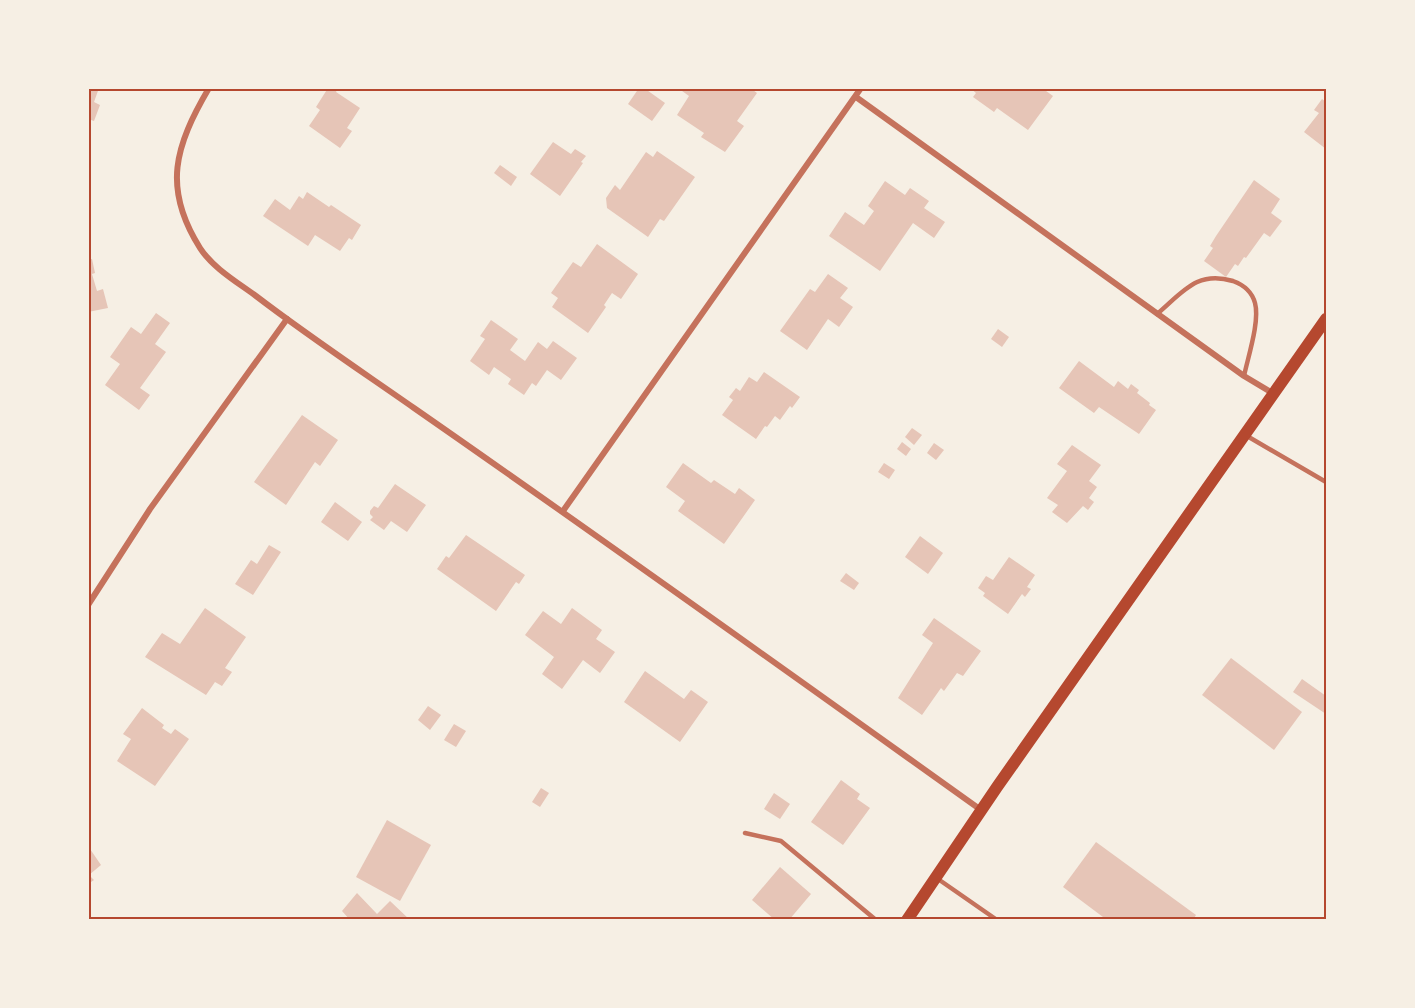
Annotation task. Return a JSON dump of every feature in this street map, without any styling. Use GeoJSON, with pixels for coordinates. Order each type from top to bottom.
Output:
{"type":"FeatureCollection","features":[{"type":"Feature","properties":{"kind":"main road"},"geometry":{"type":"LineString","coordinates":[[907,920],[1326,319]]}},
{"type":"Feature","properties":{"kind":"street"},"geometry":{"type":"LineString","coordinates":[[208,88],[189,124],[180,149],[177,180],[179,207],[202,250],[220,268],[287,319],[563,511],[982,810]]}},
{"type":"Feature","properties":{"kind":"street"},"geometry":{"type":"LineString","coordinates":[[563,511],[861,88]]}},
{"type":"Feature","properties":{"kind":"street"},"geometry":{"type":"LineString","coordinates":[[855,97],[1244,376],[1274,394]]}},
{"type":"Feature","properties":{"kind":"street"},"geometry":{"type":"LineString","coordinates":[[88,605],[150,509],[287,319]]}},
{"type":"Feature","properties":{"kind":"lane"},"geometry":{"type":"LineString","coordinates":[[1157,314],[1202,279],[1217,277],[1239,283],[1251,292],[1256,304],[1244,376]]}},
{"type":"Feature","properties":{"kind":"lane"},"geometry":{"type":"LineString","coordinates":[[1244,435],[1326,482]]}},
{"type":"Feature","properties":{"kind":"lane"},"geometry":{"type":"LineString","coordinates":[[745,833],[781,841],[876,920]]}},
{"type":"Feature","properties":{"kind":"lane"},"geometry":{"type":"LineString","coordinates":[[936,878],[997,920]]}},
{"type":"Feature","properties":{"kind":"building"},"geometry":{"type":"Polygon","coordinates":[[[88,88],[99,88],[94,102],[100,105],[94,121],[88,119],[88,88]]]}},
{"type":"Feature","properties":{"kind":"building"},"geometry":{"type":"Polygon","coordinates":[[[328,88],[335,88],[336,92],[360,108],[347,128],[352,131],[340,148],[309,126],[320,110],[316,107],[328,88]]]}},
{"type":"Feature","properties":{"kind":"building"},"geometry":{"type":"Polygon","coordinates":[[[639,88],[644,88],[665,103],[652,121],[628,104],[639,88]]]}},
{"type":"Feature","properties":{"kind":"building"},"geometry":{"type":"Polygon","coordinates":[[[678,88],[750,88],[757,93],[737,121],[744,126],[725,152],[701,137],[704,133],[677,115],[689,96],[678,88]]]}},
{"type":"Feature","properties":{"kind":"building"},"geometry":{"type":"Polygon","coordinates":[[[970,88],[1042,88],[1053,96],[1028,130],[997,108],[994,112],[973,97],[976,93],[970,88]]]}},
{"type":"Feature","properties":{"kind":"building"},"geometry":{"type":"Polygon","coordinates":[[[1322,99],[1326,102],[1326,149],[1304,132],[1319,113],[1314,110],[1322,99]]]}},
{"type":"Feature","properties":{"kind":"building"},"geometry":{"type":"Polygon","coordinates":[[[553,142],[571,154],[575,149],[586,156],[560,196],[530,174],[553,142]]]}},
{"type":"Feature","properties":{"kind":"building"},"geometry":{"type":"Polygon","coordinates":[[[657,151],[695,177],[664,221],[660,219],[648,237],[607,208],[606,198],[615,185],[620,190],[646,152],[653,157],[657,151]]]}},
{"type":"Feature","properties":{"kind":"building"},"geometry":{"type":"Polygon","coordinates":[[[500,165],[517,177],[511,186],[494,173],[500,165]]]}},
{"type":"Feature","properties":{"kind":"building"},"geometry":{"type":"Polygon","coordinates":[[[1254,180],[1280,199],[1271,213],[1282,221],[1270,237],[1264,233],[1246,258],[1244,257],[1238,266],[1235,264],[1226,277],[1204,261],[1213,248],[1210,246],[1216,236],[1254,180]]]}},
{"type":"Feature","properties":{"kind":"building"},"geometry":{"type":"Polygon","coordinates":[[[885,181],[905,195],[910,188],[929,201],[924,208],[945,222],[934,238],[913,223],[880,271],[829,236],[845,212],[864,225],[874,211],[868,206],[885,181]]]}},
{"type":"Feature","properties":{"kind":"building"},"geometry":{"type":"Polygon","coordinates":[[[307,192],[361,225],[352,240],[349,238],[340,251],[315,235],[308,246],[263,216],[275,199],[290,210],[299,196],[303,199],[307,192]]]}},
{"type":"Feature","properties":{"kind":"building"},"geometry":{"type":"Polygon","coordinates":[[[597,244],[638,274],[621,299],[612,293],[604,305],[606,307],[588,333],[552,307],[558,298],[551,293],[573,262],[581,267],[597,244]]]}},
{"type":"Feature","properties":{"kind":"building"},"geometry":{"type":"Polygon","coordinates":[[[92,259],[95,273],[92,274],[97,291],[103,289],[108,308],[88,312],[88,260],[92,259]]]}},
{"type":"Feature","properties":{"kind":"building"},"geometry":{"type":"Polygon","coordinates":[[[828,274],[848,288],[840,298],[853,307],[839,327],[828,319],[807,350],[780,331],[810,289],[815,292],[828,274]]]}},
{"type":"Feature","properties":{"kind":"building"},"geometry":{"type":"Polygon","coordinates":[[[156,313],[170,323],[155,344],[166,352],[140,388],[150,395],[139,410],[105,385],[120,364],[110,357],[131,327],[141,334],[156,313]]]}},
{"type":"Feature","properties":{"kind":"building"},"geometry":{"type":"Polygon","coordinates":[[[491,320],[518,339],[510,350],[525,361],[538,342],[547,349],[553,341],[577,358],[561,380],[547,370],[536,386],[532,383],[524,395],[508,384],[511,379],[494,367],[489,375],[470,361],[485,339],[480,336],[491,320]]]}},
{"type":"Feature","properties":{"kind":"building"},"geometry":{"type":"Polygon","coordinates":[[[998,329],[1009,337],[1002,347],[991,339],[998,329]]]}},
{"type":"Feature","properties":{"kind":"building"},"geometry":{"type":"Polygon","coordinates":[[[1079,361],[1114,387],[1118,381],[1128,389],[1131,384],[1139,390],[1137,393],[1156,410],[1139,434],[1099,407],[1094,413],[1059,388],[1079,361]]]}},
{"type":"Feature","properties":{"kind":"building"},"geometry":{"type":"Polygon","coordinates":[[[764,372],[800,397],[780,420],[775,416],[756,439],[722,415],[733,400],[729,397],[736,388],[740,391],[749,377],[757,382],[764,372]]]}},
{"type":"Feature","properties":{"kind":"building"},"geometry":{"type":"Polygon","coordinates":[[[302,415],[338,440],[320,466],[315,462],[286,505],[254,482],[302,415]]]}},
{"type":"Feature","properties":{"kind":"building"},"geometry":{"type":"Polygon","coordinates":[[[912,428],[922,435],[914,445],[905,437],[912,428]]]}},
{"type":"Feature","properties":{"kind":"building"},"geometry":{"type":"Polygon","coordinates":[[[902,442],[911,449],[906,456],[897,449],[902,442]]]}},
{"type":"Feature","properties":{"kind":"building"},"geometry":{"type":"Polygon","coordinates":[[[934,443],[944,450],[936,460],[927,453],[934,443]]]}},
{"type":"Feature","properties":{"kind":"building"},"geometry":{"type":"Polygon","coordinates":[[[1072,445],[1101,465],[1089,481],[1097,487],[1089,498],[1094,502],[1088,510],[1083,506],[1067,523],[1052,512],[1058,505],[1047,498],[1067,471],[1057,464],[1072,445]]]}},
{"type":"Feature","properties":{"kind":"building"},"geometry":{"type":"Polygon","coordinates":[[[683,463],[711,483],[714,480],[735,494],[739,488],[755,500],[724,544],[678,511],[685,501],[666,487],[683,463]]]}},
{"type":"Feature","properties":{"kind":"building"},"geometry":{"type":"Polygon","coordinates":[[[884,463],[895,470],[889,479],[878,472],[884,463]]]}},
{"type":"Feature","properties":{"kind":"building"},"geometry":{"type":"Polygon","coordinates":[[[395,484],[426,505],[407,532],[391,521],[384,530],[370,520],[373,517],[370,511],[374,506],[378,508],[395,484]]]}},
{"type":"Feature","properties":{"kind":"building"},"geometry":{"type":"Polygon","coordinates":[[[335,502],[362,522],[348,541],[321,522],[335,502]]]}},
{"type":"Feature","properties":{"kind":"building"},"geometry":{"type":"Polygon","coordinates":[[[466,535],[525,575],[519,584],[516,582],[496,611],[437,569],[446,556],[449,558],[466,535]]]}},
{"type":"Feature","properties":{"kind":"building"},"geometry":{"type":"Polygon","coordinates":[[[920,536],[943,553],[928,574],[905,557],[920,536]]]}},
{"type":"Feature","properties":{"kind":"building"},"geometry":{"type":"Polygon","coordinates":[[[269,545],[281,552],[253,595],[235,584],[251,560],[257,564],[269,545]]]}},
{"type":"Feature","properties":{"kind":"building"},"geometry":{"type":"Polygon","coordinates":[[[1009,557],[1035,575],[1027,587],[1031,589],[1025,597],[1022,594],[1008,614],[983,596],[985,593],[978,588],[986,576],[993,580],[1009,557]]]}},
{"type":"Feature","properties":{"kind":"building"},"geometry":{"type":"Polygon","coordinates":[[[846,573],[859,583],[854,590],[840,581],[846,573]]]}},
{"type":"Feature","properties":{"kind":"building"},"geometry":{"type":"Polygon","coordinates":[[[205,608],[246,637],[225,668],[232,672],[222,686],[215,682],[206,695],[145,657],[162,633],[180,644],[205,608]]]}},
{"type":"Feature","properties":{"kind":"building"},"geometry":{"type":"Polygon","coordinates":[[[572,608],[602,630],[596,639],[615,652],[600,673],[583,660],[562,689],[542,674],[554,657],[525,635],[543,611],[561,624],[572,608]]]}},
{"type":"Feature","properties":{"kind":"building"},"geometry":{"type":"Polygon","coordinates":[[[934,618],[981,651],[963,676],[957,673],[944,691],[941,688],[922,715],[898,698],[933,643],[922,635],[934,618]]]}},
{"type":"Feature","properties":{"kind":"building"},"geometry":{"type":"Polygon","coordinates":[[[1231,658],[1302,712],[1274,750],[1202,695],[1231,658]]]}},
{"type":"Feature","properties":{"kind":"building"},"geometry":{"type":"Polygon","coordinates":[[[645,671],[684,699],[691,690],[708,702],[680,742],[624,702],[645,671]]]}},
{"type":"Feature","properties":{"kind":"building"},"geometry":{"type":"Polygon","coordinates":[[[1302,679],[1326,696],[1326,714],[1293,692],[1302,679]]]}},
{"type":"Feature","properties":{"kind":"building"},"geometry":{"type":"Polygon","coordinates":[[[428,706],[441,715],[430,730],[418,720],[428,706]]]}},
{"type":"Feature","properties":{"kind":"building"},"geometry":{"type":"Polygon","coordinates":[[[142,708],[164,725],[162,728],[171,734],[175,729],[189,739],[155,786],[117,761],[131,739],[123,734],[142,708]]]}},
{"type":"Feature","properties":{"kind":"building"},"geometry":{"type":"Polygon","coordinates":[[[454,724],[466,731],[456,747],[444,740],[454,724]]]}},
{"type":"Feature","properties":{"kind":"building"},"geometry":{"type":"Polygon","coordinates":[[[841,780],[860,794],[857,799],[870,808],[843,845],[811,822],[841,780]]]}},
{"type":"Feature","properties":{"kind":"building"},"geometry":{"type":"Polygon","coordinates":[[[541,788],[549,793],[540,807],[532,802],[541,788]]]}},
{"type":"Feature","properties":{"kind":"building"},"geometry":{"type":"Polygon","coordinates":[[[774,793],[790,804],[780,819],[764,809],[774,793]]]}},
{"type":"Feature","properties":{"kind":"building"},"geometry":{"type":"Polygon","coordinates":[[[387,820],[431,845],[400,901],[356,877],[387,820]]]}},
{"type":"Feature","properties":{"kind":"building"},"geometry":{"type":"Polygon","coordinates":[[[1096,842],[1196,915],[1193,920],[1107,920],[1063,887],[1096,842]]]}},
{"type":"Feature","properties":{"kind":"building"},"geometry":{"type":"Polygon","coordinates":[[[88,846],[101,865],[89,875],[94,880],[88,884],[88,846]]]}},
{"type":"Feature","properties":{"kind":"building"},"geometry":{"type":"Polygon","coordinates":[[[780,867],[811,894],[789,920],[775,920],[752,900],[780,867]]]}},
{"type":"Feature","properties":{"kind":"building"},"geometry":{"type":"Polygon","coordinates":[[[357,893],[377,914],[390,901],[410,920],[350,920],[342,911],[357,893]]]}}]}
